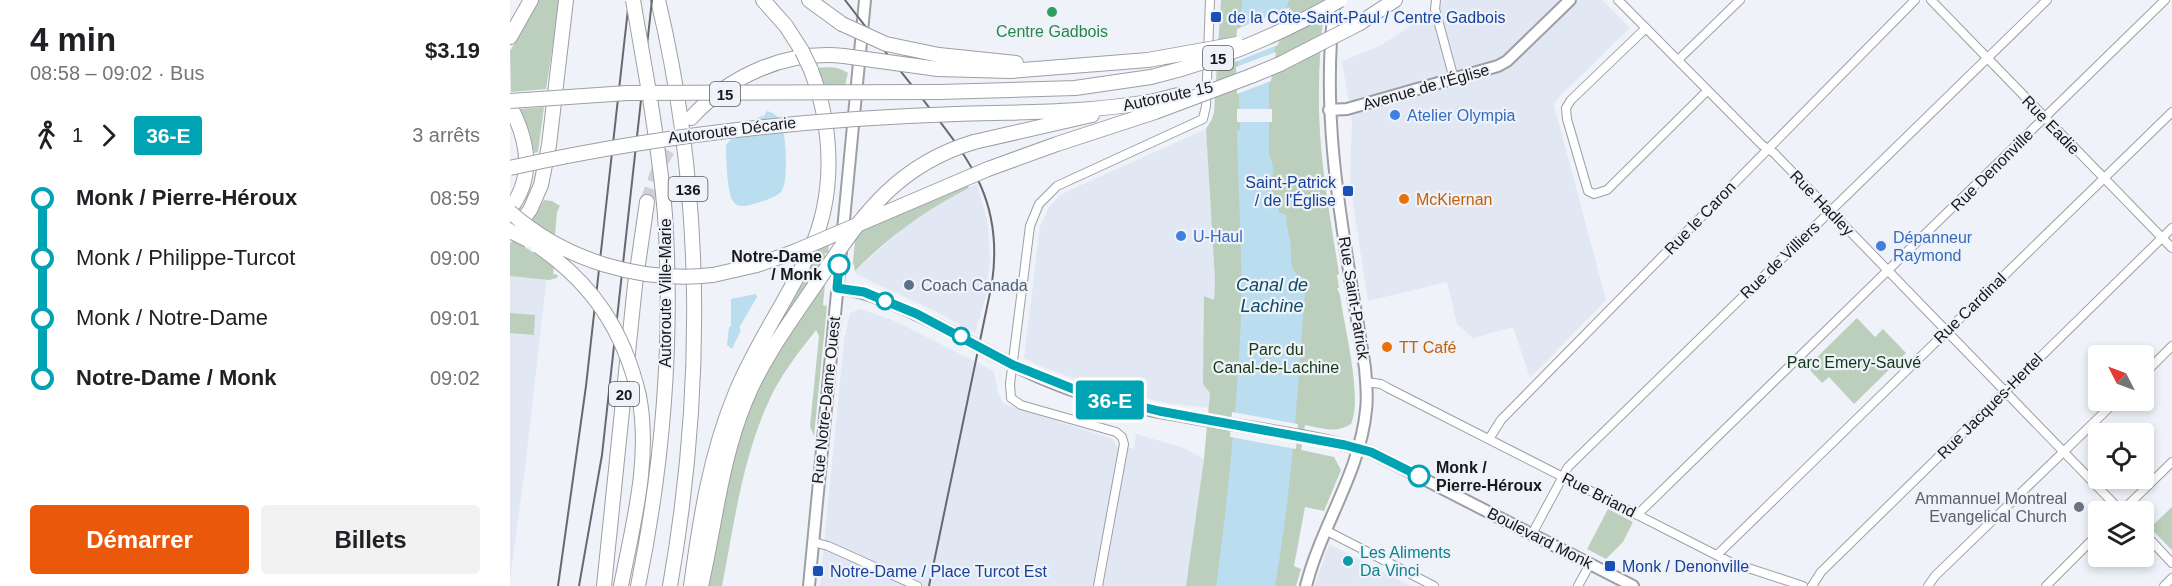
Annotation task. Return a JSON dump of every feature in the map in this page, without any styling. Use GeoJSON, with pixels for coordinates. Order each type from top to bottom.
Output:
{"type":"FeatureCollection","features":[{"type":"Feature","properties":{"kind":"highway"},"geometry":{"type":"LineString","coordinates":[[510,37],[531,0]]}},
{"type":"Feature","properties":{"kind":"highway"},"geometry":{"type":"LineString","coordinates":[[566,0],[542,185],[530,210],[510,232],[533,243],[572,272],[603,309],[626,351],[639,396],[643,422],[643,455],[621,586]]}},
{"type":"Feature","properties":{"kind":"highway","name":"Autoroute Ville-Marie"},"geometry":{"type":"LineString","coordinates":[[633,0],[650,98],[665,215],[667,335],[663,413],[656,481],[638,586]]}},
{"type":"Feature","properties":{"kind":"highway"},"geometry":{"type":"LineString","coordinates":[[691,586],[708,481],[726,418],[741,379],[804,262],[820,225],[828,178],[829,143],[822,105],[811,70],[786,26],[763,0]]}},
{"type":"Feature","properties":{"kind":"highway"},"geometry":{"type":"LineString","coordinates":[[809,0],[842,24],[886,44],[938,62]]}},
{"type":"Feature","properties":{"kind":"highway","name":"15"},"geometry":{"type":"LineString","coordinates":[[1282,31],[1340,0]]}},
{"type":"Feature","properties":{"kind":"highway","name":"15"},"geometry":{"type":"LineString","coordinates":[[1155,107],[1251,76],[1334,37],[1395,0]]}},
{"type":"Feature","properties":{"kind":"highway","name":"Autoroute Ville-Marie"},"geometry":{"type":"LineString","coordinates":[[659,6],[686,162],[694,306],[693,399],[681,516],[670,586]]}},
{"type":"Feature","properties":{"kind":"highway"},"geometry":{"type":"LineString","coordinates":[[691,118],[716,95],[752,72],[790,60],[820,55],[938,62],[1011,71],[1148,60],[1222,47],[1282,31]]}},
{"type":"Feature","properties":{"kind":"highway","name":"Autoroute Décarie"},"geometry":{"type":"LineString","coordinates":[[510,101],[617,94],[940,92],[1075,88],[1151,77],[1224,56],[1282,31]]}},
{"type":"Feature","properties":{"kind":"highway"},"geometry":{"type":"LineString","coordinates":[[510,106],[524,137],[527,161],[523,185],[510,211],[546,238],[598,263],[631,272],[687,277],[713,275],[757,265],[796,251],[988,169],[1155,107]]}},
{"type":"Feature","properties":{"kind":"highway"},"geometry":{"type":"LineString","coordinates":[[700,586],[726,461],[740,413],[766,360],[857,223],[890,188],[927,162],[974,142],[1126,106]]}},
{"type":"Feature","properties":{"kind":"highway","name":"Autoroute 15"},"geometry":{"type":"LineString","coordinates":[[956,114],[1126,106],[1155,107]]}},
{"type":"Feature","properties":{"kind":"highway","name":"Autoroute Décarie"},"geometry":{"type":"LineString","coordinates":[[510,168],[600,149],[722,131],[844,119],[956,114]]}},
{"type":"Feature","properties":{"kind":"highway","name":"20"},"geometry":{"type":"LineString","coordinates":[[604,586],[633,304],[647,202]]}},
{"type":"Feature","properties":{"kind":"main road","name":"Rue Notre-Dame Ouest"},"geometry":{"type":"LineString","coordinates":[[809,586],[865,0]]}},
{"type":"Feature","properties":{"kind":"main road","name":"Rue Saint-Patrick"},"geometry":{"type":"LineString","coordinates":[[1306,586],[1325,530],[1353,465],[1366,412],[1366,382],[1332,153],[1329,63],[1335,0]]}},
{"type":"Feature","properties":{"kind":"main road","name":"Avenue de l'Église"},"geometry":{"type":"LineString","coordinates":[[1329,110],[1347,109],[1503,64],[1570,0]]}},
{"type":"Feature","properties":{"kind":"main road","name":"Boulevard Monk"},"geometry":{"type":"LineString","coordinates":[[837,288],[864,292],[917,314],[1013,365],[1081,392],[1145,408],[1304,436],[1358,448],[1378,455],[1633,586]]}},
{"type":"Feature","properties":{"kind":"street"},"geometry":{"type":"LineString","coordinates":[[1098,586],[1124,450],[1123,440],[1120,435],[1112,431],[1017,404],[1010,394],[1029,232],[1036,209],[1048,193],[1061,184],[1203,119],[1206,106],[1210,0]]}},
{"type":"Feature","properties":{"kind":"street"},"geometry":{"type":"LineString","coordinates":[[1436,0],[1436,9],[1454,79]]}},
{"type":"Feature","properties":{"kind":"street","name":"Rue Hadley"},"geometry":{"type":"LineString","coordinates":[[1618,0],[1707,91],[1768,149],[2112,501]]}},
{"type":"Feature","properties":{"kind":"street"},"geometry":{"type":"LineString","coordinates":[[1678,60],[1740,0]]}},
{"type":"Feature","properties":{"kind":"street","name":"Rue le Caron"},"geometry":{"type":"LineString","coordinates":[[1489,439],[1501,420],[1915,0]]}},
{"type":"Feature","properties":{"kind":"street","name":"Rue Eadie"},"geometry":{"type":"LineString","coordinates":[[1930,0],[2172,248]]}},
{"type":"Feature","properties":{"kind":"street","name":"Rue de Villiers"},"geometry":{"type":"LineString","coordinates":[[1532,534],[1568,466],[2047,0]]}},
{"type":"Feature","properties":{"kind":"street","name":"Rue Denonville"},"geometry":{"type":"LineString","coordinates":[[1637,515],[2165,0]]}},
{"type":"Feature","properties":{"kind":"street"},"geometry":{"type":"LineString","coordinates":[[1646,28],[1571,100],[1566,108],[1567,119],[1588,191],[1594,194],[1607,190],[1707,91]]}},
{"type":"Feature","properties":{"kind":"street","name":"Rue Cardinal"},"geometry":{"type":"LineString","coordinates":[[1717,555],[2172,112]]}},
{"type":"Feature","properties":{"kind":"street","name":"Rue Jacques-Hertel"},"geometry":{"type":"LineString","coordinates":[[1812,586],[1821,572],[2172,228]]}},
{"type":"Feature","properties":{"kind":"street"},"geometry":{"type":"LineString","coordinates":[[2154,364],[2172,346]]}},
{"type":"Feature","properties":{"kind":"street","name":"Rue Briand"},"geometry":{"type":"LineString","coordinates":[[1366,382],[1381,384],[1717,555],[1770,579],[1803,586]]}},
{"type":"Feature","properties":{"kind":"street"},"geometry":{"type":"LineString","coordinates":[[1928,586],[1935,576],[2106,411]]}},
{"type":"Feature","properties":{"kind":"street"},"geometry":{"type":"LineString","coordinates":[[2132,501],[2172,462]]}},
{"type":"Feature","properties":{"kind":"street"},"geometry":{"type":"LineString","coordinates":[[1325,530],[1434,586]]}},
{"type":"Feature","properties":{"kind":"street"},"geometry":{"type":"LineString","coordinates":[[813,542],[828,546],[917,586]]}},
{"type":"Feature","properties":{"kind":"street"},"geometry":{"type":"LineString","coordinates":[[2046,586],[2088,544]]}},
{"type":"Feature","properties":{"kind":"street"},"geometry":{"type":"LineString","coordinates":[[2154,544],[2172,563]]}},
{"type":"Feature","properties":{"kind":"street"},"geometry":{"type":"LineString","coordinates":[[1578,586],[1590,564]]}},
{"type":"Feature","properties":{"kind":"street"},"geometry":{"type":"LineString","coordinates":[[2164,586],[2172,578]]}},
{"type":"Feature","properties":{"kind":"shaded area"},"geometry":{"type":"Polygon","coordinates":[[[1444,0],[1602,0],[1630,28],[1558,98],[1554,105],[1606,300],[1530,378],[1513,327],[1473,338],[1457,324],[1447,282],[1368,301],[1350,183],[1352,121],[1342,61],[1380,46],[1420,20],[1444,0]]]}},
{"type":"Feature","properties":{"kind":"shaded area"},"geometry":{"type":"Polygon","coordinates":[[[1206,129],[1215,280],[1214,301],[1205,296],[1209,408],[1166,403],[1093,385],[1042,367],[1024,358],[1040,227],[1049,207],[1070,190],[1206,129]]]}},
{"type":"Feature","properties":{"kind":"shaded area"},"geometry":{"type":"Polygon","coordinates":[[[977,184],[988,224],[990,259],[986,296],[975,333],[931,309],[857,275],[855,271],[902,229],[951,197],[977,184]]]}},
{"type":"Feature","properties":{"kind":"shaded area"},"geometry":{"type":"Polygon","coordinates":[[[510,269],[547,275],[510,578],[510,269]]]}},
{"type":"Feature","properties":{"kind":"shaded area"},"geometry":{"type":"Polygon","coordinates":[[[860,309],[895,321],[994,371],[998,393],[1004,404],[1113,439],[1117,447],[1134,448],[1136,434],[1184,448],[1204,459],[1186,586],[820,586],[844,340],[850,313],[860,309]]]}},
{"type":"Feature","properties":{"kind":"shaded area","name":"Les Aliments Da Vinci"},"geometry":{"type":"Polygon","coordinates":[[[1329,545],[1333,546],[1411,586],[1314,586],[1329,545]]]}},
{"type":"Feature","properties":{"kind":"green space"},"geometry":{"type":"Polygon","coordinates":[[[539,0],[560,0],[546,89],[511,92],[510,51],[539,0]]]}},
{"type":"Feature","properties":{"kind":"green space","name":"Parc du Canal-de-Lachine"},"geometry":{"type":"Polygon","coordinates":[[[1221,0],[1325,0],[1320,66],[1320,133],[1325,186],[1339,274],[1337,275],[1339,288],[1337,288],[1352,361],[1355,397],[1351,424],[1334,430],[1305,425],[1301,450],[1334,457],[1341,470],[1324,511],[1305,507],[1294,566],[1301,569],[1296,586],[1186,586],[1204,459],[1210,393],[1203,384],[1204,296],[1214,300],[1215,280],[1206,129],[1214,112],[1221,0]]]}},
{"type":"Feature","properties":{"kind":"green space"},"geometry":{"type":"Polygon","coordinates":[[[816,68],[840,69],[848,73],[845,85],[823,85],[816,68]]]}},
{"type":"Feature","properties":{"kind":"green space"},"geometry":{"type":"Polygon","coordinates":[[[544,107],[538,152],[534,153],[530,133],[520,109],[544,107]]]}},
{"type":"Feature","properties":{"kind":"green space"},"geometry":{"type":"Polygon","coordinates":[[[967,184],[969,188],[938,205],[909,225],[855,271],[853,262],[858,210],[863,209],[861,227],[870,228],[967,184]]]}},
{"type":"Feature","properties":{"kind":"green space"},"geometry":{"type":"Polygon","coordinates":[[[544,200],[552,201],[560,206],[557,212],[555,235],[532,221],[544,200]]]}},
{"type":"Feature","properties":{"kind":"green space"},"geometry":{"type":"Polygon","coordinates":[[[514,240],[554,266],[553,274],[558,275],[557,278],[549,280],[510,276],[510,243],[514,240]]]}},
{"type":"Feature","properties":{"kind":"green space"},"geometry":{"type":"Polygon","coordinates":[[[829,243],[828,253],[825,253],[825,258],[828,259],[766,347],[819,247],[829,243]]]}},
{"type":"Feature","properties":{"kind":"green space"},"geometry":{"type":"Polygon","coordinates":[[[825,284],[823,305],[827,306],[814,436],[810,426],[819,336],[816,330],[772,393],[745,470],[722,586],[707,586],[727,483],[750,408],[776,358],[825,284]]]}},
{"type":"Feature","properties":{"kind":"green space"},"geometry":{"type":"Polygon","coordinates":[[[510,313],[535,315],[534,335],[510,333],[510,313]]]}},
{"type":"Feature","properties":{"kind":"green space","name":"Parc Emery-Sauvé"},"geometry":{"type":"Polygon","coordinates":[[[1857,318],[1875,337],[1883,329],[1906,353],[1854,404],[1829,377],[1822,383],[1807,367],[1857,318]]]}},
{"type":"Feature","properties":{"kind":"green space"},"geometry":{"type":"Polygon","coordinates":[[[2172,507],[2172,550],[2154,532],[2154,524],[2172,507]]]}},
{"type":"Feature","properties":{"kind":"green space"},"geometry":{"type":"Polygon","coordinates":[[[1608,509],[1633,522],[1623,542],[1606,559],[1587,549],[1608,509]]]}},
{"type":"Feature","properties":{"kind":"water","name":"Canal de Lachine"},"geometry":{"type":"Polygon","coordinates":[[[1242,0],[1289,0],[1269,68],[1269,155],[1273,169],[1269,183],[1279,212],[1286,215],[1292,268],[1306,279],[1291,471],[1275,586],[1216,586],[1232,452],[1241,318],[1237,131],[1240,130],[1238,61],[1242,0]]]}},
{"type":"Feature","properties":{"kind":"water"},"geometry":{"type":"Polygon","coordinates":[[[767,111],[777,116],[783,128],[786,158],[784,187],[781,192],[769,199],[746,206],[738,205],[733,201],[729,190],[726,145],[735,135],[759,117],[764,116],[767,111]]]}},
{"type":"Feature","properties":{"kind":"water"},"geometry":{"type":"Polygon","coordinates":[[[756,294],[757,297],[739,328],[741,330],[732,349],[727,345],[731,326],[731,299],[756,294]]]}},
{"type":"Feature","properties":{"kind":"pier"},"geometry":{"type":"Polygon","coordinates":[[[1290,7],[1278,45],[1235,62],[1237,29],[1290,7]]]}},
{"type":"Feature","properties":{"kind":"pier"},"geometry":{"type":"Polygon","coordinates":[[[1276,52],[1271,81],[1237,94],[1236,67],[1276,52]]]}},
{"type":"Feature","properties":{"kind":"pier"},"geometry":{"type":"Polygon","coordinates":[[[1237,109],[1272,109],[1272,122],[1237,122],[1237,109]]]}},
{"type":"Feature","properties":{"kind":"pier"},"geometry":{"type":"Polygon","coordinates":[[[1232,412],[1298,424],[1296,449],[1230,437],[1232,412]]]}},
{"type":"Feature","properties":{"kind":"tunnel"},"geometry":{"type":"LineString","coordinates":[[647,202],[661,162],[680,131]]}},
{"type":"Feature","properties":{"kind":"railway"},"geometry":{"type":"LineString","coordinates":[[558,586],[586,386],[629,0]]}},
{"type":"Feature","properties":{"kind":"railway"},"geometry":{"type":"LineString","coordinates":[[579,586],[602,455],[652,0]]}},
{"type":"Feature","properties":{"kind":"railway"},"geometry":{"type":"LineString","coordinates":[[845,0],[968,161],[979,182],[993,228],[992,283],[929,586]]}},
{"type":"Feature","properties":{"kind":"bus line","name":"36-E"},"geometry":{"type":"LineString","coordinates":[[839,265],[837,288],[864,292],[917,314],[1013,365],[1068,388],[1159,411],[1345,445],[1371,452],[1419,476]]}},
{"type":"Feature","properties":{"kind":"place","name":"Centre Gadbois"},"geometry":{"type":"Point","coordinates":[1052,12]}},
{"type":"Feature","properties":{"kind":"place","name":"de la Côte-Saint-Paul / Centre Gadbois"},"geometry":{"type":"Point","coordinates":[1216,17]}},
{"type":"Feature","properties":{"kind":"place","name":"Atelier Olympia"},"geometry":{"type":"Point","coordinates":[1395,115]}},
{"type":"Feature","properties":{"kind":"place","name":"Saint-Patrick / de l'Église"},"geometry":{"type":"Point","coordinates":[1348,191]}},
{"type":"Feature","properties":{"kind":"place","name":"McKiernan"},"geometry":{"type":"Point","coordinates":[1404,199]}},
{"type":"Feature","properties":{"kind":"place","name":"U-Haul"},"geometry":{"type":"Point","coordinates":[1181,236]}},
{"type":"Feature","properties":{"kind":"place","name":"Dépanneur Raymond"},"geometry":{"type":"Point","coordinates":[1881,246]}},
{"type":"Feature","properties":{"kind":"place","name":"Notre-Dame / Monk"},"geometry":{"type":"Point","coordinates":[839,265]}},
{"type":"Feature","properties":{"kind":"place","name":"Coach Canada"},"geometry":{"type":"Point","coordinates":[909,285]}},
{"type":"Feature","properties":{"kind":"place","name":"TT Café"},"geometry":{"type":"Point","coordinates":[1387,347]}},
{"type":"Feature","properties":{"kind":"place","name":"Monk / Pierre-Héroux"},"geometry":{"type":"Point","coordinates":[1419,476]}},
{"type":"Feature","properties":{"kind":"place","name":"Ammannuel Montreal Evangelical Church"},"geometry":{"type":"Point","coordinates":[2079,507]}},
{"type":"Feature","properties":{"kind":"place","name":"Les Aliments Da Vinci"},"geometry":{"type":"Point","coordinates":[1348,561]}},
{"type":"Feature","properties":{"kind":"place","name":"Monk / Denonville"},"geometry":{"type":"Point","coordinates":[1610,566]}},
{"type":"Feature","properties":{"kind":"place","name":"Notre-Dame / Place Turcot Est"},"geometry":{"type":"Point","coordinates":[818,571]}}]}
